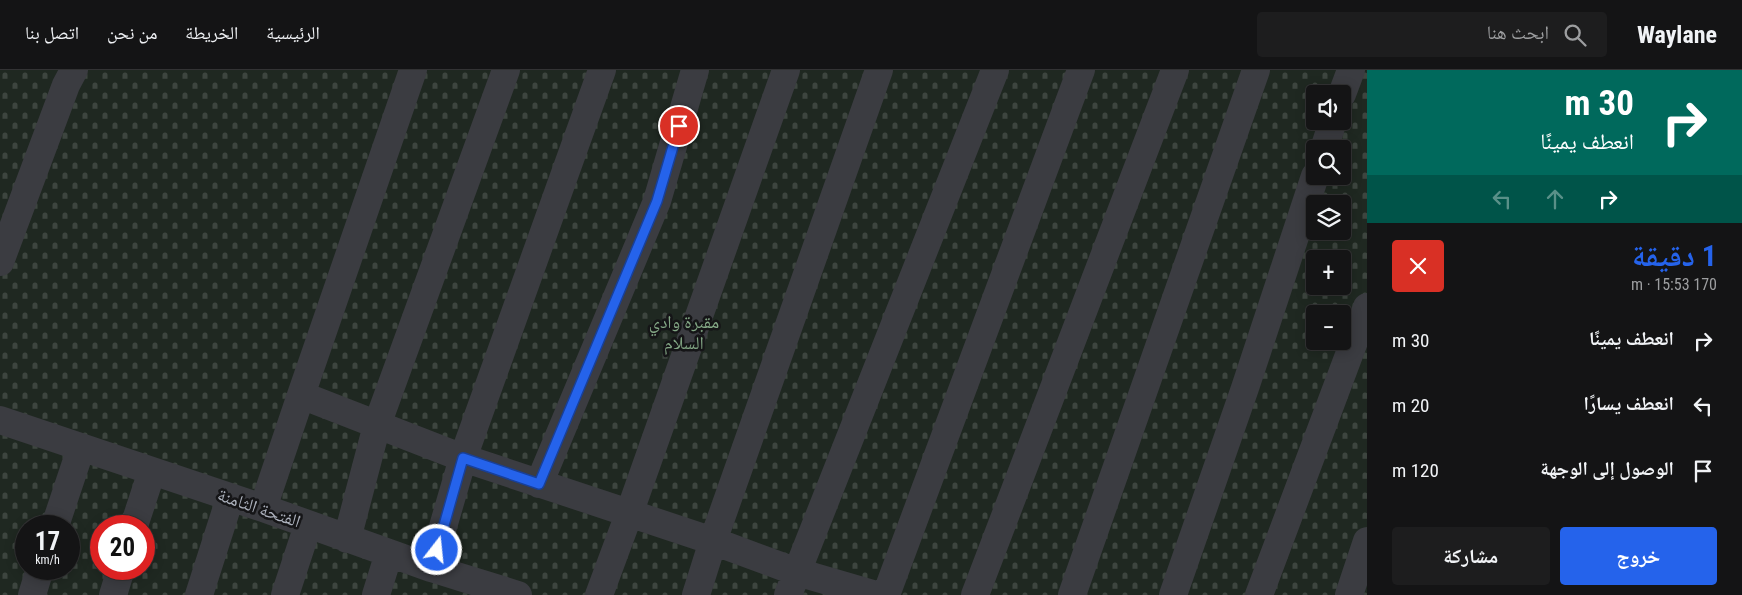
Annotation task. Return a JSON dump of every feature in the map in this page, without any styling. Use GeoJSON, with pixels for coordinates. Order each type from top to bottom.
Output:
{"type":"FeatureCollection","features":[{"type":"Feature","properties":{"kind":"lane"},"geometry":{"type":"LineString","coordinates":[[0,262],[66,85],[74,70]]}},
{"type":"Feature","properties":{"kind":"lane"},"geometry":{"type":"LineString","coordinates":[[263,508],[413,70]]}},
{"type":"Feature","properties":{"kind":"lane"},"geometry":{"type":"LineString","coordinates":[[347,539],[377,426],[506,70]]}},
{"type":"Feature","properties":{"kind":"lane"},"geometry":{"type":"LineString","coordinates":[[431,568],[463,458],[602,70]]}},
{"type":"Feature","properties":{"kind":"lane"},"geometry":{"type":"LineString","coordinates":[[539,484],[657,201],[695,70]]}},
{"type":"Feature","properties":{"kind":"lane"},"geometry":{"type":"LineString","coordinates":[[599,595],[786,70]]}},
{"type":"Feature","properties":{"kind":"lane"},"geometry":{"type":"LineString","coordinates":[[696,595],[713,541],[879,70]]}},
{"type":"Feature","properties":{"kind":"lane"},"geometry":{"type":"LineString","coordinates":[[792,584],[995,70]]}},
{"type":"Feature","properties":{"kind":"lane"},"geometry":{"type":"LineString","coordinates":[[886,595],[1081,70]]}},
{"type":"Feature","properties":{"kind":"lane"},"geometry":{"type":"LineString","coordinates":[[975,595],[1175,70]]}},
{"type":"Feature","properties":{"kind":"lane"},"geometry":{"type":"LineString","coordinates":[[1072,595],[1256,70]]}},
{"type":"Feature","properties":{"kind":"lane"},"geometry":{"type":"LineString","coordinates":[[1345,85],[1350,70]]}},
{"type":"Feature","properties":{"kind":"lane"},"geometry":{"type":"LineString","coordinates":[[1173,595],[1245,388],[1312,185]]}},
{"type":"Feature","properties":{"kind":"lane"},"geometry":{"type":"LineString","coordinates":[[1259,595],[1367,307]]}},
{"type":"Feature","properties":{"kind":"lane"},"geometry":{"type":"LineString","coordinates":[[301,394],[377,426],[463,458],[713,541],[792,584],[876,595]]}},
{"type":"Feature","properties":{"kind":"lane","name":"الفتحة الثامنة"},"geometry":{"type":"LineString","coordinates":[[0,420],[263,508],[431,568],[470,588],[518,595]]}},
{"type":"Feature","properties":{"kind":"lane"},"geometry":{"type":"LineString","coordinates":[[59,515],[81,448]]}},
{"type":"Feature","properties":{"kind":"lane"},"geometry":{"type":"LineString","coordinates":[[138,515],[152,471]]}},
{"type":"Feature","properties":{"kind":"lane"},"geometry":{"type":"LineString","coordinates":[[199,595],[230,498]]}},
{"type":"Feature","properties":{"kind":"lane"},"geometry":{"type":"LineString","coordinates":[[285,595],[308,525]]}},
{"type":"Feature","properties":{"kind":"lane"},"geometry":{"type":"LineString","coordinates":[[1349,595],[1367,541]]}},
{"type":"Feature","properties":{"kind":"lane"},"geometry":{"type":"LineString","coordinates":[[376,595],[389,553]]}},
{"type":"Feature","properties":{"kind":"lane"},"geometry":{"type":"LineString","coordinates":[[32,595],[37,580]]}},
{"type":"Feature","properties":{"kind":"lane"},"geometry":{"type":"LineString","coordinates":[[113,595],[118,580]]}},
{"type":"Feature","properties":{"kind":"green space","name":"مقبرة وادي السلام"},"geometry":{"type":"Polygon","coordinates":[[[0,70],[1367,70],[1367,595],[0,595],[0,70]]]}},
{"type":"Feature","properties":{"kind":"route"},"geometry":{"type":"LineString","coordinates":[[437,550],[463,458],[539,484],[657,201],[679,126]]}}]}
